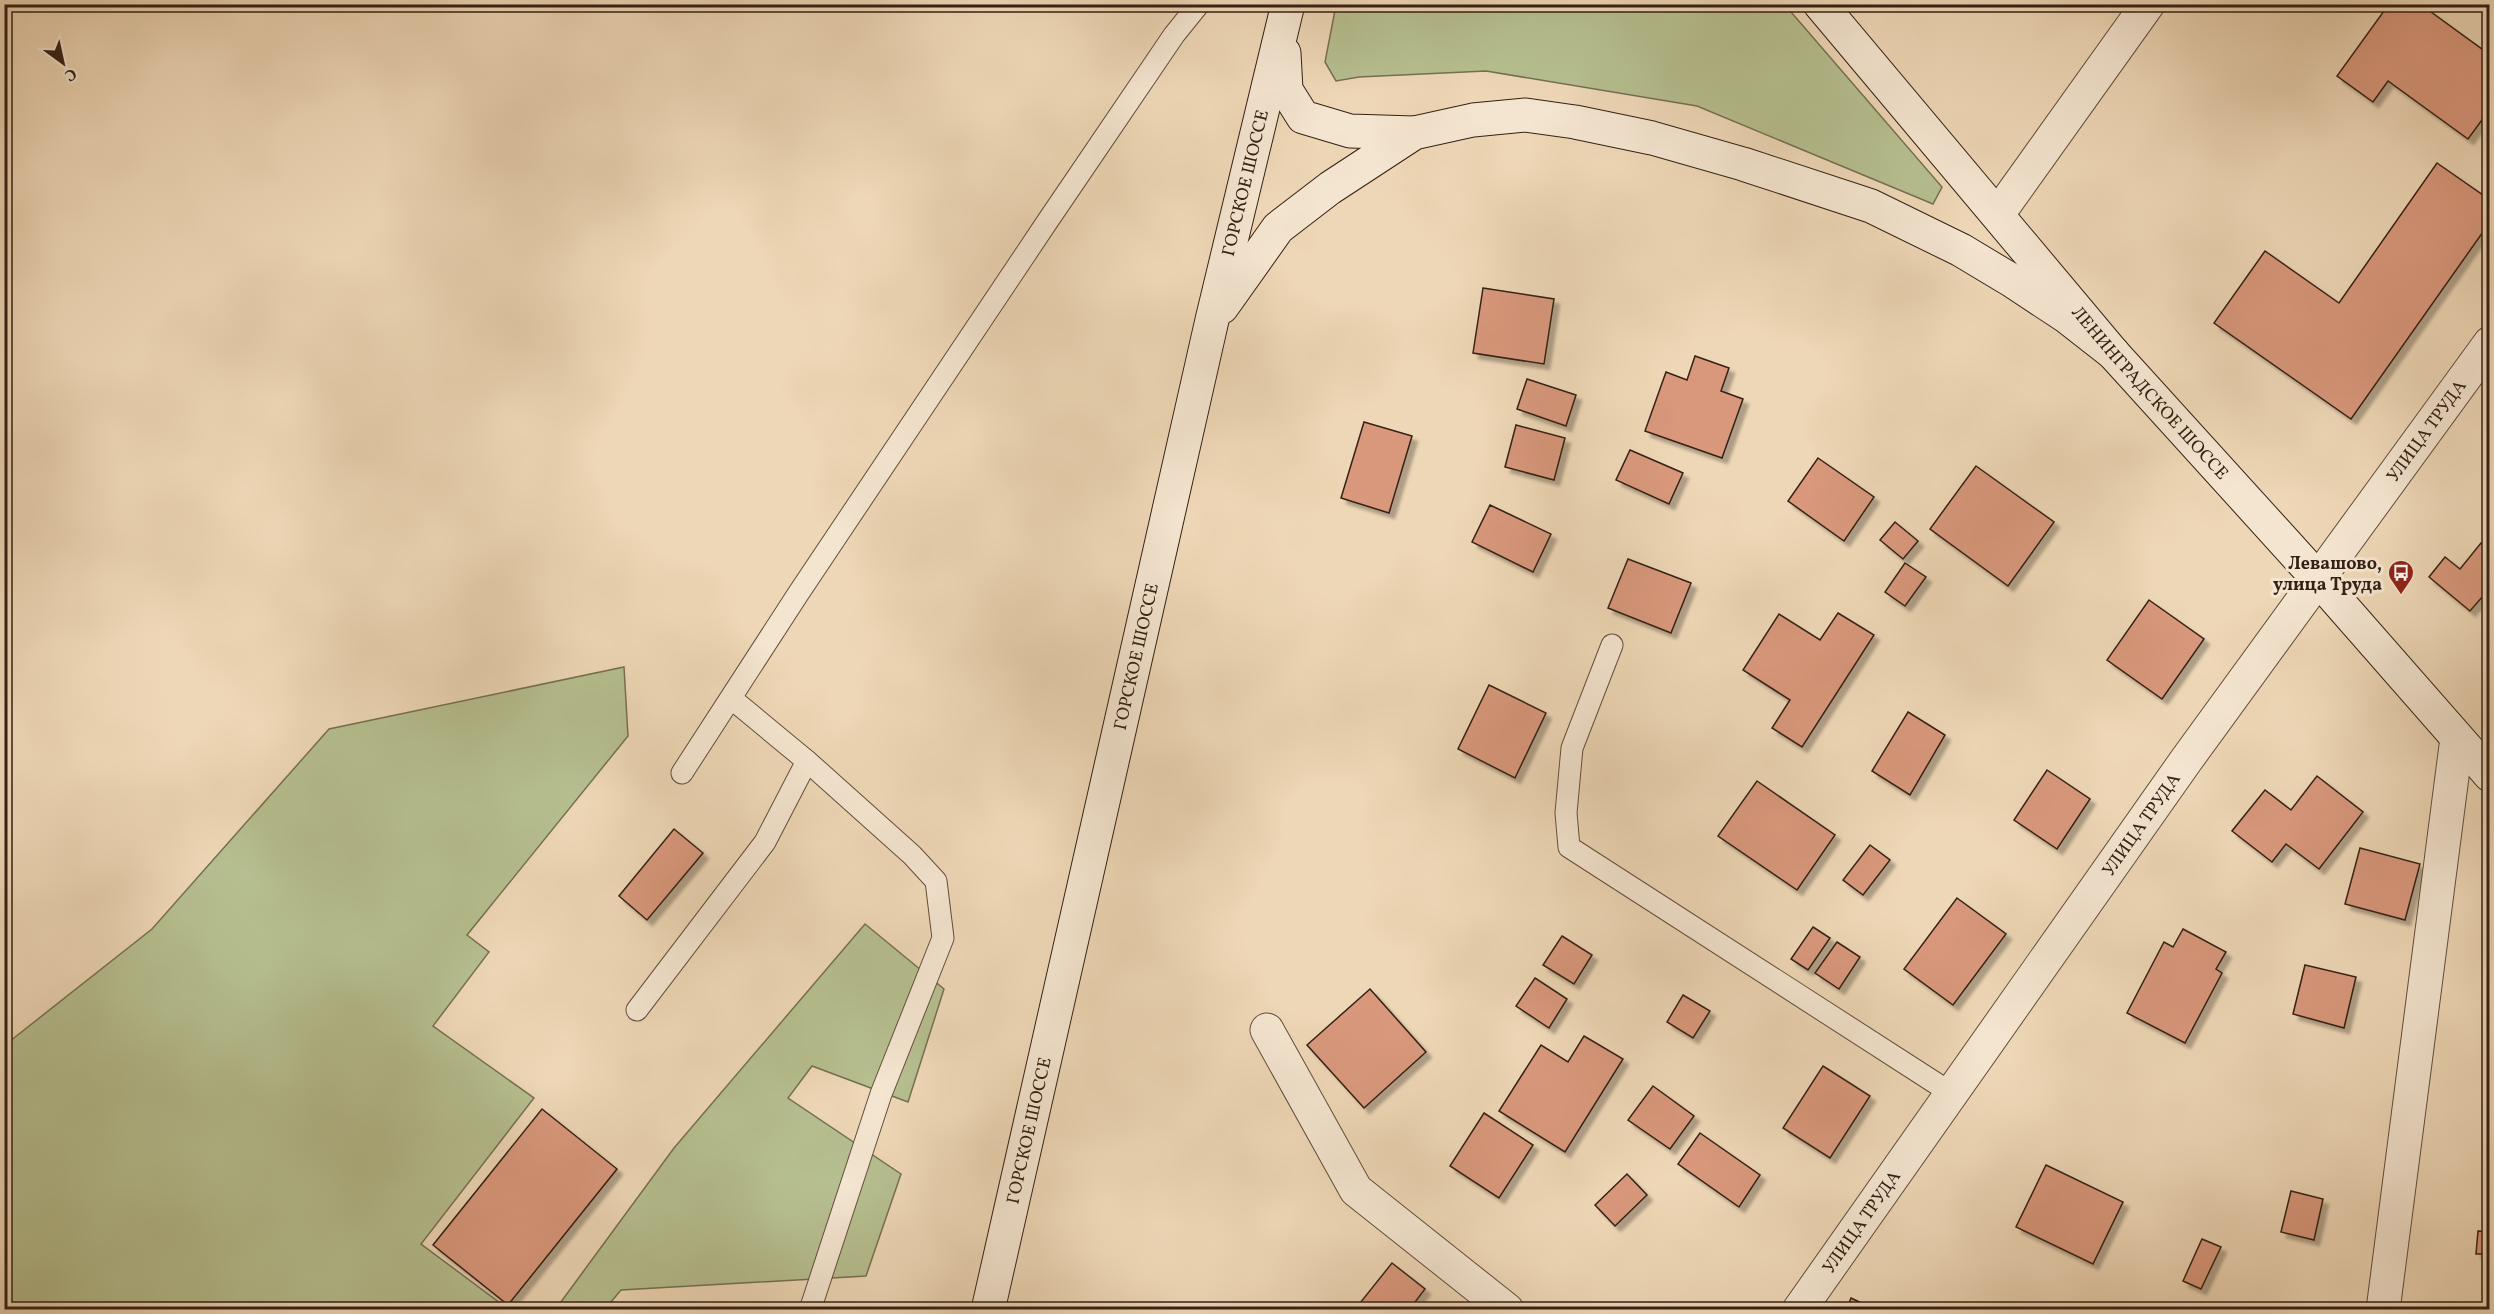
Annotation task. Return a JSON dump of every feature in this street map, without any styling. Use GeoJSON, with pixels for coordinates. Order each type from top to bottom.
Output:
{"type":"FeatureCollection","features":[{"type":"Feature","properties":{"kind":"street","name":"ЛЕНИНГРАДСКОЕ ШОССЕ"},"geometry":{"type":"LineString","coordinates":[[1820,4],[2113,353],[2319,580],[2490,775]]}},
{"type":"Feature","properties":{"kind":"street"},"geometry":{"type":"LineString","coordinates":[[1998,214],[2148,4]]}},
{"type":"Feature","properties":{"kind":"street"},"geometry":{"type":"LineString","coordinates":[[1285,17],[1286,90],[1304,117],[1350,131],[1414,133],[1473,120],[1526,115],[1575,122],[1652,138],[1743,164],[1870,207],[1961,250],[2067,317],[2113,353]]}},
{"type":"Feature","properties":{"kind":"street","name":"ГОРСКОЕ ШОССЕ"},"geometry":{"type":"LineString","coordinates":[[988,1310],[1212,320],[1285,17]]}},
{"type":"Feature","properties":{"kind":"street"},"geometry":{"type":"LineString","coordinates":[[1212,320],[1278,228],[1330,188],[1414,133]]}},
{"type":"Feature","properties":{"kind":"street","name":"УЛИЦА ТРУДА"},"geometry":{"type":"LineString","coordinates":[[1799,1310],[2187,759],[2490,343]]}},
{"type":"Feature","properties":{"kind":"street"},"geometry":{"type":"LineString","coordinates":[[2383,1310],[2457,738]]}},
{"type":"Feature","properties":{"kind":"street"},"geometry":{"type":"LineString","coordinates":[[1267,1030],[1356,1190],[1507,1310]]}},
{"type":"Feature","properties":{"kind":"lane"},"geometry":{"type":"LineString","coordinates":[[682,773],[798,594],[1040,232],[1174,35],[1199,4]]}},
{"type":"Feature","properties":{"kind":"lane"},"geometry":{"type":"LineString","coordinates":[[1612,645],[1572,748],[1566,813],[1569,847],[1951,1093]]}},
{"type":"Feature","properties":{"kind":"lane"},"geometry":{"type":"LineString","coordinates":[[732,699],[807,761],[912,855],[936,881],[943,938],[880,1094],[810,1310]]}},
{"type":"Feature","properties":{"kind":"lane"},"geometry":{"type":"LineString","coordinates":[[637,1010],[765,842],[807,761]]}},
{"type":"Feature","properties":{"kind":"green space"},"geometry":{"type":"Polygon","coordinates":[[[1336,5],[1785,5],[1942,187],[1933,204],[1697,106],[1486,71],[1359,77],[1336,81],[1325,62],[1336,5]]]}},
{"type":"Feature","properties":{"kind":"green space"},"geometry":{"type":"Polygon","coordinates":[[[624,667],[628,736],[467,935],[489,952],[433,1026],[534,1098],[421,1244],[508,1309],[5,1309],[5,1045],[152,929],[329,729],[624,667]]]}},
{"type":"Feature","properties":{"kind":"green space"},"geometry":{"type":"Polygon","coordinates":[[[865,924],[944,989],[908,1102],[812,1066],[788,1098],[901,1174],[866,1276],[621,1290],[605,1309],[555,1310],[674,1148],[865,924]]]}},
{"type":"Feature","properties":{"kind":"building"},"geometry":{"type":"Polygon","coordinates":[[[2389,4],[2420,4],[2490,55],[2490,109],[2468,139],[2388,81],[2373,102],[2337,76],[2389,4]]]}},
{"type":"Feature","properties":{"kind":"building"},"geometry":{"type":"Polygon","coordinates":[[[2437,163],[2490,200],[2490,222],[2351,419],[2214,323],[2265,251],[2339,303],[2437,163]]]}},
{"type":"Feature","properties":{"kind":"building"},"geometry":{"type":"Polygon","coordinates":[[[1483,288],[1554,299],[1544,364],[1473,353],[1483,288]]]}},
{"type":"Feature","properties":{"kind":"building"},"geometry":{"type":"Polygon","coordinates":[[[1695,356],[1729,368],[1721,391],[1743,399],[1722,458],[1645,431],[1666,372],[1687,380],[1695,356]]]}},
{"type":"Feature","properties":{"kind":"building"},"geometry":{"type":"Polygon","coordinates":[[[1527,379],[1576,395],[1566,426],[1517,409],[1527,379]]]}},
{"type":"Feature","properties":{"kind":"building"},"geometry":{"type":"Polygon","coordinates":[[[1364,422],[1412,436],[1389,513],[1341,498],[1364,422]]]}},
{"type":"Feature","properties":{"kind":"building"},"geometry":{"type":"Polygon","coordinates":[[[1516,425],[1565,438],[1554,480],[1505,467],[1516,425]]]}},
{"type":"Feature","properties":{"kind":"building"},"geometry":{"type":"Polygon","coordinates":[[[1630,450],[1683,473],[1669,504],[1616,480],[1630,450]]]}},
{"type":"Feature","properties":{"kind":"building"},"geometry":{"type":"Polygon","coordinates":[[[1818,458],[1874,497],[1844,541],[1788,501],[1818,458]]]}},
{"type":"Feature","properties":{"kind":"building"},"geometry":{"type":"Polygon","coordinates":[[[1976,466],[2054,522],[2008,586],[1930,529],[1976,466]]]}},
{"type":"Feature","properties":{"kind":"building"},"geometry":{"type":"Polygon","coordinates":[[[1490,505],[1551,534],[1533,572],[1472,542],[1490,505]]]}},
{"type":"Feature","properties":{"kind":"building"},"geometry":{"type":"Polygon","coordinates":[[[1895,522],[1918,541],[1903,559],[1880,540],[1895,522]]]}},
{"type":"Feature","properties":{"kind":"building"},"geometry":{"type":"Polygon","coordinates":[[[2481,543],[2490,549],[2490,588],[2470,611],[2429,577],[2445,557],[2460,569],[2481,543]]]}},
{"type":"Feature","properties":{"kind":"building"},"geometry":{"type":"Polygon","coordinates":[[[1628,559],[1691,583],[1671,633],[1608,608],[1628,559]]]}},
{"type":"Feature","properties":{"kind":"building"},"geometry":{"type":"Polygon","coordinates":[[[1905,563],[1926,577],[1905,606],[1885,592],[1905,563]]]}},
{"type":"Feature","properties":{"kind":"building"},"geometry":{"type":"Polygon","coordinates":[[[2149,600],[2204,639],[2162,699],[2107,660],[2149,600]]]}},
{"type":"Feature","properties":{"kind":"building"},"geometry":{"type":"Polygon","coordinates":[[[1838,613],[1874,635],[1802,747],[1772,728],[1790,700],[1743,670],[1779,614],[1820,640],[1838,613]]]}},
{"type":"Feature","properties":{"kind":"building"},"geometry":{"type":"Polygon","coordinates":[[[1489,685],[1546,713],[1515,778],[1458,749],[1489,685]]]}},
{"type":"Feature","properties":{"kind":"building"},"geometry":{"type":"Polygon","coordinates":[[[1908,712],[1945,735],[1910,795],[1872,771],[1908,712]]]}},
{"type":"Feature","properties":{"kind":"building"},"geometry":{"type":"Polygon","coordinates":[[[2047,770],[2090,799],[2057,849],[2014,820],[2047,770]]]}},
{"type":"Feature","properties":{"kind":"building"},"geometry":{"type":"Polygon","coordinates":[[[2317,776],[2363,812],[2319,869],[2286,844],[2272,862],[2232,831],[2265,790],[2291,810],[2317,776]]]}},
{"type":"Feature","properties":{"kind":"building"},"geometry":{"type":"Polygon","coordinates":[[[1757,781],[1835,835],[1797,890],[1718,836],[1757,781]]]}},
{"type":"Feature","properties":{"kind":"building"},"geometry":{"type":"Polygon","coordinates":[[[674,829],[703,853],[647,920],[619,896],[674,829]]]}},
{"type":"Feature","properties":{"kind":"building"},"geometry":{"type":"Polygon","coordinates":[[[1870,845],[1890,860],[1863,895],[1843,880],[1870,845]]]}},
{"type":"Feature","properties":{"kind":"building"},"geometry":{"type":"Polygon","coordinates":[[[2360,848],[2420,864],[2405,920],[2345,904],[2360,848]]]}},
{"type":"Feature","properties":{"kind":"building"},"geometry":{"type":"Polygon","coordinates":[[[1957,898],[2006,934],[1953,1005],[1904,969],[1957,898]]]}},
{"type":"Feature","properties":{"kind":"building"},"geometry":{"type":"Polygon","coordinates":[[[1813,927],[1830,938],[1808,970],[1791,959],[1813,927]]]}},
{"type":"Feature","properties":{"kind":"building"},"geometry":{"type":"Polygon","coordinates":[[[2183,929],[2226,952],[2216,969],[2222,973],[2185,1043],[2127,1013],[2164,942],[2173,947],[2183,929]]]}},
{"type":"Feature","properties":{"kind":"building"},"geometry":{"type":"Polygon","coordinates":[[[1562,936],[1592,955],[1574,984],[1543,965],[1562,936]]]}},
{"type":"Feature","properties":{"kind":"building"},"geometry":{"type":"Polygon","coordinates":[[[1837,942],[1860,957],[1839,989],[1815,973],[1837,942]]]}},
{"type":"Feature","properties":{"kind":"building"},"geometry":{"type":"Polygon","coordinates":[[[2305,965],[2356,977],[2344,1028],[2293,1014],[2305,965]]]}},
{"type":"Feature","properties":{"kind":"building"},"geometry":{"type":"Polygon","coordinates":[[[1535,978],[1567,999],[1549,1028],[1516,1006],[1535,978]]]}},
{"type":"Feature","properties":{"kind":"building"},"geometry":{"type":"Polygon","coordinates":[[[1370,989],[1426,1052],[1364,1108],[1307,1045],[1370,989]]]}},
{"type":"Feature","properties":{"kind":"building"},"geometry":{"type":"Polygon","coordinates":[[[1683,995],[1710,1011],[1693,1038],[1667,1022],[1683,995]]]}},
{"type":"Feature","properties":{"kind":"building"},"geometry":{"type":"Polygon","coordinates":[[[1584,1036],[1623,1059],[1565,1152],[1499,1111],[1541,1045],[1568,1062],[1584,1036]]]}},
{"type":"Feature","properties":{"kind":"building"},"geometry":{"type":"Polygon","coordinates":[[[1823,1066],[1870,1096],[1830,1158],[1783,1128],[1823,1066]]]}},
{"type":"Feature","properties":{"kind":"building"},"geometry":{"type":"Polygon","coordinates":[[[1653,1086],[1694,1116],[1670,1149],[1628,1120],[1653,1086]]]}},
{"type":"Feature","properties":{"kind":"building"},"geometry":{"type":"Polygon","coordinates":[[[542,1109],[617,1169],[508,1305],[433,1245],[542,1109]]]}},
{"type":"Feature","properties":{"kind":"building"},"geometry":{"type":"Polygon","coordinates":[[[1484,1113],[1533,1145],[1499,1198],[1450,1166],[1484,1113]]]}},
{"type":"Feature","properties":{"kind":"building"},"geometry":{"type":"Polygon","coordinates":[[[1700,1133],[1760,1175],[1739,1207],[1678,1164],[1700,1133]]]}},
{"type":"Feature","properties":{"kind":"building"},"geometry":{"type":"Polygon","coordinates":[[[2046,1165],[2123,1202],[2093,1264],[2016,1227],[2046,1165]]]}},
{"type":"Feature","properties":{"kind":"building"},"geometry":{"type":"Polygon","coordinates":[[[1627,1174],[1647,1195],[1615,1226],[1595,1205],[1627,1174]]]}},
{"type":"Feature","properties":{"kind":"building"},"geometry":{"type":"Polygon","coordinates":[[[2291,1191],[2323,1199],[2314,1240],[2281,1232],[2291,1191]]]}},
{"type":"Feature","properties":{"kind":"building"},"geometry":{"type":"Polygon","coordinates":[[[2478,1231],[2490,1232],[2490,1254],[2476,1254],[2478,1231]]]}},
{"type":"Feature","properties":{"kind":"building"},"geometry":{"type":"Polygon","coordinates":[[[2202,1239],[2221,1247],[2201,1289],[2183,1281],[2202,1239]]]}},
{"type":"Feature","properties":{"kind":"building"},"geometry":{"type":"Polygon","coordinates":[[[1392,1263],[1425,1289],[1409,1310],[1369,1310],[1360,1303],[1392,1263]]]}},
{"type":"Feature","properties":{"kind":"building"},"geometry":{"type":"Polygon","coordinates":[[[1851,1298],[1876,1310],[1846,1310],[1851,1298]]]}},
{"type":"Feature","properties":{"kind":"place","name":"Левашово, улица Труда"},"geometry":{"type":"Point","coordinates":[2401,596]}}]}
